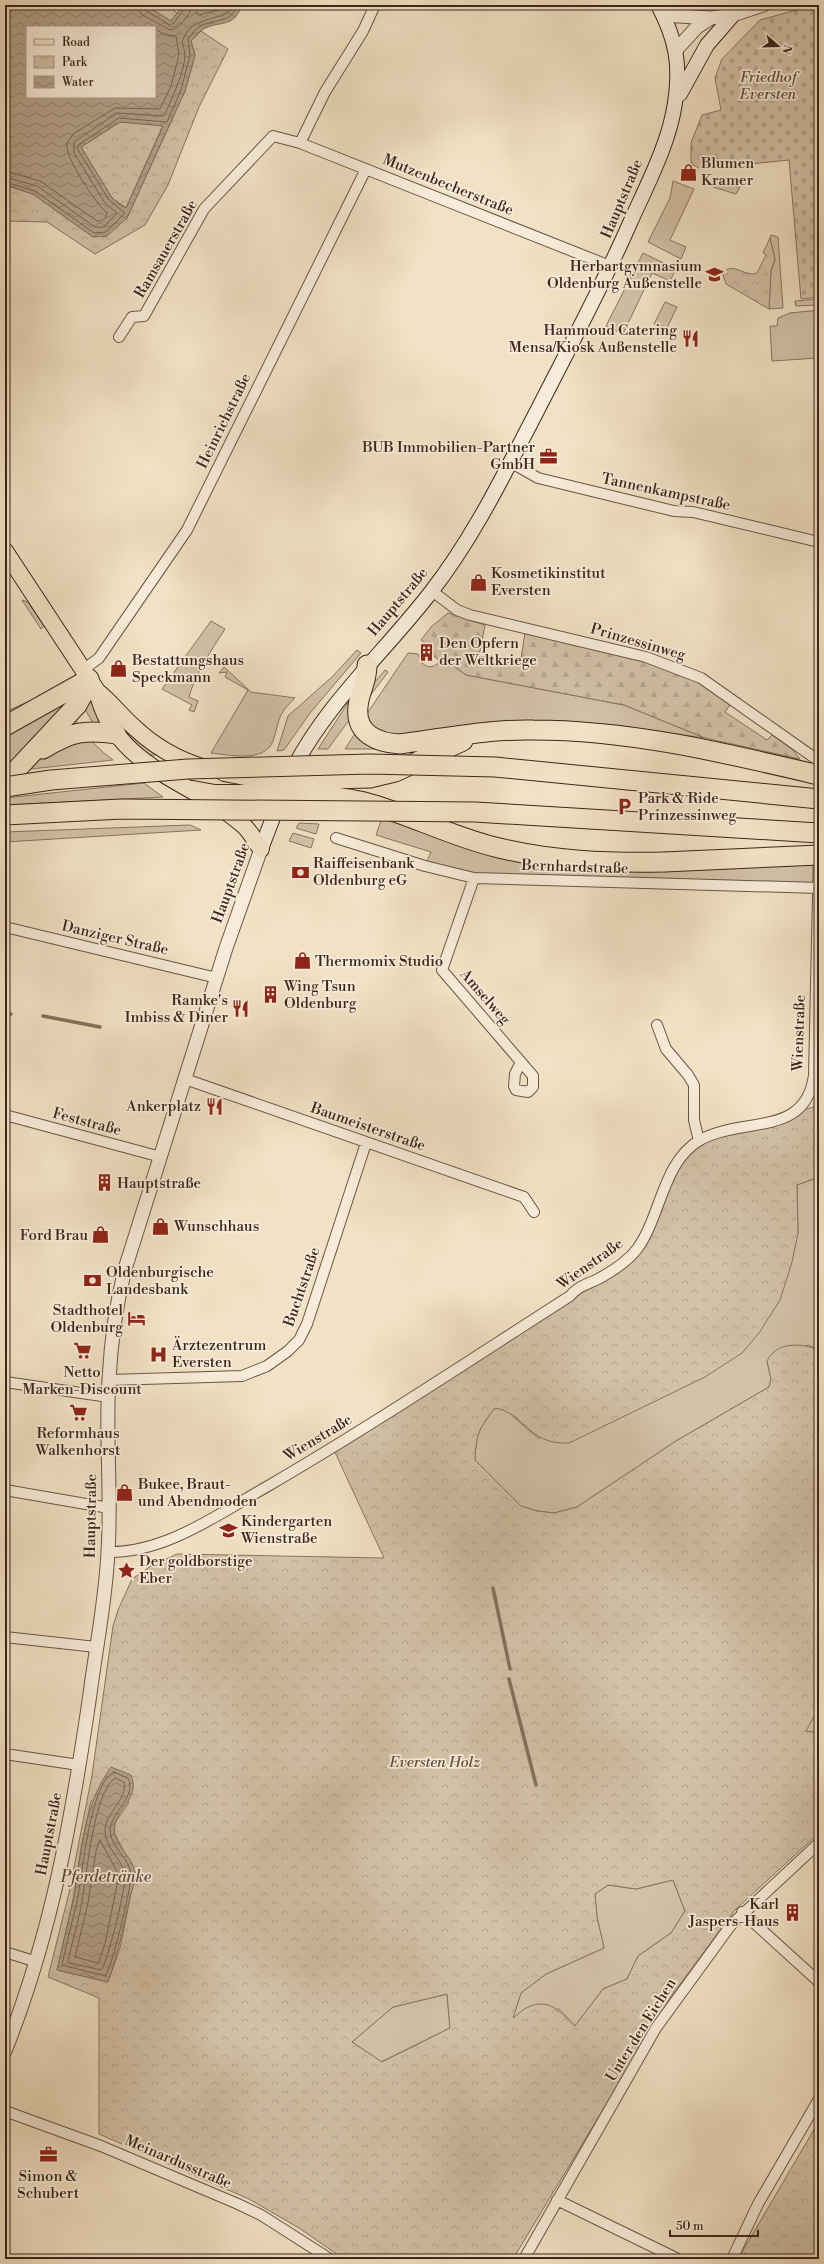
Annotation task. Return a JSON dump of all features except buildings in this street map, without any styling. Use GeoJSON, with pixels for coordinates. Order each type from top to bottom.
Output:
{"type":"FeatureCollection","features":[{"type":"Feature","properties":{"kind":"highway"},"geometry":{"type":"LineString","coordinates":[[367,665],[367,680],[358,707],[358,717],[362,729],[373,738],[387,743],[400,744],[512,730],[562,731],[681,745],[741,756],[819,776]]}},
{"type":"Feature","properties":{"kind":"highway"},"geometry":{"type":"LineString","coordinates":[[5,726],[90,680]]}},
{"type":"Feature","properties":{"kind":"highway"},"geometry":{"type":"LineString","coordinates":[[5,782],[77,705],[90,680]]}},
{"type":"Feature","properties":{"kind":"highway"},"geometry":{"type":"LineString","coordinates":[[27,760],[50,745],[81,731],[93,730],[116,734]]}},
{"type":"Feature","properties":{"kind":"highway"},"geometry":{"type":"LineString","coordinates":[[286,787],[370,778],[395,772],[481,734]]}},
{"type":"Feature","properties":{"kind":"highway"},"geometry":{"type":"LineString","coordinates":[[5,787],[51,780],[188,769],[369,764],[495,768],[819,798]]}},
{"type":"Feature","properties":{"kind":"highway"},"geometry":{"type":"LineString","coordinates":[[286,787],[362,801],[390,809],[471,840],[529,854],[587,861],[664,862],[819,855]]}},
{"type":"Feature","properties":{"kind":"highway"},"geometry":{"type":"LineString","coordinates":[[5,815],[122,809],[475,812],[819,833]]}},
{"type":"Feature","properties":{"kind":"main road","name":"Hauptstraße"},"geometry":{"type":"LineString","coordinates":[[261,849],[286,787],[318,729],[367,665],[432,591],[474,528],[510,462],[610,266],[662,146],[675,102],[678,77],[676,50],[661,10]]}},
{"type":"Feature","properties":{"kind":"main road"},"geometry":{"type":"LineString","coordinates":[[675,102],[714,34],[733,15]]}},
{"type":"Feature","properties":{"kind":"main road"},"geometry":{"type":"LineString","coordinates":[[676,50],[704,50]]}},
{"type":"Feature","properties":{"kind":"main road"},"geometry":{"type":"LineString","coordinates":[[5,551],[90,680],[135,728],[181,759],[220,772],[286,787]]}},
{"type":"Feature","properties":{"kind":"main road"},"geometry":{"type":"LineString","coordinates":[[90,680],[102,710],[116,734],[134,754],[150,767],[244,825],[261,849]]}},
{"type":"Feature","properties":{"kind":"main road"},"geometry":{"type":"LineString","coordinates":[[186,788],[215,793],[286,787]]}},
{"type":"Feature","properties":{"kind":"street"},"geometry":{"type":"LineString","coordinates":[[300,143],[325,92],[363,31],[375,5]]}},
{"type":"Feature","properties":{"kind":"street"},"geometry":{"type":"LineString","coordinates":[[661,10],[710,18],[733,15],[763,5]]}},
{"type":"Feature","properties":{"kind":"street"},"geometry":{"type":"LineString","coordinates":[[676,50],[697,27],[710,18]]}},
{"type":"Feature","properties":{"kind":"street","name":"Mutzenbecherstraße"},"geometry":{"type":"LineString","coordinates":[[273,136],[300,143],[610,266]]}},
{"type":"Feature","properties":{"kind":"street","name":"Ramsauerstraße"},"geometry":{"type":"LineString","coordinates":[[119,337],[132,317],[144,316],[204,209],[273,136]]}},
{"type":"Feature","properties":{"kind":"street","name":"Heinrichstraße"},"geometry":{"type":"LineString","coordinates":[[90,680],[99,658],[188,527],[366,169]]}},
{"type":"Feature","properties":{"kind":"street","name":"Tannenkampstraße"},"geometry":{"type":"LineString","coordinates":[[510,462],[538,478],[674,511],[693,512],[819,542]]}},
{"type":"Feature","properties":{"kind":"street","name":"Prinzessinweg"},"geometry":{"type":"LineString","coordinates":[[432,591],[457,610],[470,615],[646,657],[687,671],[701,678],[819,761]]}},
{"type":"Feature","properties":{"kind":"street","name":"Bernhardstraße"},"geometry":{"type":"LineString","coordinates":[[336,838],[425,866],[474,878],[818,888]]}},
{"type":"Feature","properties":{"kind":"street"},"geometry":{"type":"LineString","coordinates":[[818,888],[819,846]]}},
{"type":"Feature","properties":{"kind":"street","name":"Hauptstraße"},"geometry":{"type":"LineString","coordinates":[[5,2050],[37,1962],[63,1853],[79,1765],[108,1552],[110,1508],[108,1397],[118,1296],[185,1078],[261,849]]}},
{"type":"Feature","properties":{"kind":"street","name":"Amselweg"},"geometry":{"type":"LineString","coordinates":[[474,878],[442,970],[521,1062]]}},
{"type":"Feature","properties":{"kind":"street","name":"Wienstraße"},"geometry":{"type":"LineString","coordinates":[[108,1552],[141,1549],[164,1541],[211,1518],[333,1448],[570,1296],[574,1291],[617,1267],[636,1250],[684,1153],[699,1141],[710,1135],[788,1116],[797,1111],[810,1095],[814,1075],[818,888]]}},
{"type":"Feature","properties":{"kind":"street","name":"Danziger Straße"},"geometry":{"type":"LineString","coordinates":[[5,927],[217,978]]}},
{"type":"Feature","properties":{"kind":"street"},"geometry":{"type":"LineString","coordinates":[[657,1025],[666,1049],[688,1074],[694,1085],[694,1120],[699,1141]]}},
{"type":"Feature","properties":{"kind":"street","name":"Baumeisterstraße"},"geometry":{"type":"LineString","coordinates":[[185,1078],[366,1143],[524,1197],[534,1212]]}},
{"type":"Feature","properties":{"kind":"street","name":"Feststraße"},"geometry":{"type":"LineString","coordinates":[[5,1116],[161,1157]]}},
{"type":"Feature","properties":{"kind":"street","name":"Buchtstraße"},"geometry":{"type":"LineString","coordinates":[[109,1380],[242,1376],[267,1366],[288,1351],[299,1340],[307,1324],[366,1143]]}},
{"type":"Feature","properties":{"kind":"street"},"geometry":{"type":"LineString","coordinates":[[5,1382],[108,1397]]}},
{"type":"Feature","properties":{"kind":"street"},"geometry":{"type":"LineString","coordinates":[[5,1490],[110,1508]]}},
{"type":"Feature","properties":{"kind":"street"},"geometry":{"type":"LineString","coordinates":[[5,1637],[96,1647]]}},
{"type":"Feature","properties":{"kind":"street"},"geometry":{"type":"LineString","coordinates":[[5,1754],[79,1765]]}},
{"type":"Feature","properties":{"kind":"street","name":"Unter den Eichen"},"geometry":{"type":"LineString","coordinates":[[524,2259],[656,2028],[742,1912],[819,1843]]}},
{"type":"Feature","properties":{"kind":"street"},"geometry":{"type":"LineString","coordinates":[[742,1912],[819,1982]]}},
{"type":"Feature","properties":{"kind":"street"},"geometry":{"type":"LineString","coordinates":[[5,1952],[37,1962]]}},
{"type":"Feature","properties":{"kind":"street"},"geometry":{"type":"LineString","coordinates":[[732,2259],[758,2204],[819,2099]]}},
{"type":"Feature","properties":{"kind":"street","name":"Meinardusstraße"},"geometry":{"type":"LineString","coordinates":[[5,2111],[101,2146],[238,2204],[261,2215],[330,2259]]}},
{"type":"Feature","properties":{"kind":"street"},"geometry":{"type":"LineString","coordinates":[[557,2200],[678,2259]]}},
{"type":"Feature","properties":{"kind":"green space"},"geometry":{"type":"Polygon","coordinates":[[[145,5],[167,5],[177,13],[171,21],[145,5]]]}},
{"type":"Feature","properties":{"kind":"green space","name":"Friedhof Eversten"},"geometry":{"type":"Polygon","coordinates":[[[814,5],[819,5],[819,297],[801,299],[789,160],[701,169],[691,164],[691,143],[702,115],[721,110],[715,78],[722,59],[760,20],[814,5]]]}},
{"type":"Feature","properties":{"kind":"green space"},"geometry":{"type":"Polygon","coordinates":[[[201,31],[228,49],[199,107],[168,185],[145,225],[95,254],[47,222],[5,221],[5,185],[33,194],[93,237],[127,218],[185,91],[195,55],[191,41],[201,31]]]}},
{"type":"Feature","properties":{"kind":"green space"},"geometry":{"type":"Polygon","coordinates":[[[120,122],[163,125],[126,208],[112,198],[81,147],[120,122]]]}},
{"type":"Feature","properties":{"kind":"green space"},"geometry":{"type":"Polygon","coordinates":[[[673,181],[694,189],[670,240],[686,247],[681,259],[648,242],[670,198],[673,181]]]}},
{"type":"Feature","properties":{"kind":"green space"},"geometry":{"type":"Polygon","coordinates":[[[714,184],[740,187],[736,194],[713,187],[714,184]]]}},
{"type":"Feature","properties":{"kind":"green space"},"geometry":{"type":"Polygon","coordinates":[[[771,235],[778,237],[783,308],[769,309],[771,271],[775,260],[770,238],[771,235]]]}},
{"type":"Feature","properties":{"kind":"green space"},"geometry":{"type":"Polygon","coordinates":[[[770,238],[775,259],[771,271],[769,309],[726,284],[723,275],[729,269],[753,274],[757,273],[766,255],[763,253],[770,238]]]}},
{"type":"Feature","properties":{"kind":"green space"},"geometry":{"type":"Polygon","coordinates":[[[643,253],[676,269],[670,281],[652,273],[623,334],[606,326],[643,253]]]}},
{"type":"Feature","properties":{"kind":"green space"},"geometry":{"type":"Polygon","coordinates":[[[819,299],[819,305],[796,306],[795,301],[819,299]]]}},
{"type":"Feature","properties":{"kind":"green space"},"geometry":{"type":"Polygon","coordinates":[[[665,302],[677,307],[667,328],[654,324],[665,302]]]}},
{"type":"Feature","properties":{"kind":"green space"},"geometry":{"type":"Polygon","coordinates":[[[819,310],[819,358],[772,361],[770,326],[777,326],[778,318],[790,313],[819,310]]]}},
{"type":"Feature","properties":{"kind":"green space"},"geometry":{"type":"Polygon","coordinates":[[[22,600],[28,602],[44,626],[41,629],[22,600]]]}},
{"type":"Feature","properties":{"kind":"green space"},"geometry":{"type":"Polygon","coordinates":[[[448,613],[485,625],[479,656],[520,665],[525,633],[663,665],[699,681],[730,705],[725,712],[767,740],[772,735],[793,750],[800,759],[705,738],[624,705],[466,675],[443,658],[440,661],[422,647],[425,643],[421,640],[431,627],[448,613]]]}},
{"type":"Feature","properties":{"kind":"green space"},"geometry":{"type":"Polygon","coordinates":[[[211,621],[225,629],[204,662],[192,688],[189,697],[198,701],[194,712],[189,710],[192,705],[162,689],[211,621]]]}},
{"type":"Feature","properties":{"kind":"green space"},"geometry":{"type":"Polygon","coordinates":[[[357,650],[361,653],[310,713],[284,750],[277,751],[288,716],[332,677],[357,650]]]}},
{"type":"Feature","properties":{"kind":"green space"},"geometry":{"type":"Polygon","coordinates":[[[408,653],[418,654],[422,663],[431,667],[436,665],[443,658],[466,675],[624,705],[705,738],[632,728],[384,737],[364,718],[408,653]]]}},
{"type":"Feature","properties":{"kind":"green space"},"geometry":{"type":"Polygon","coordinates":[[[224,667],[251,692],[295,698],[282,713],[273,741],[269,748],[262,752],[245,756],[211,753],[248,690],[225,677],[227,672],[219,673],[224,667]]]}},
{"type":"Feature","properties":{"kind":"green space"},"geometry":{"type":"Polygon","coordinates":[[[385,670],[388,672],[366,701],[369,689],[385,670]]]}},
{"type":"Feature","properties":{"kind":"green space"},"geometry":{"type":"Polygon","coordinates":[[[54,687],[87,736],[103,753],[113,760],[31,769],[5,794],[5,712],[54,690],[54,687]]]}},
{"type":"Feature","properties":{"kind":"green space"},"geometry":{"type":"Polygon","coordinates":[[[353,695],[352,716],[328,749],[318,749],[353,695]]]}},
{"type":"Feature","properties":{"kind":"green space"},"geometry":{"type":"Polygon","coordinates":[[[91,700],[105,727],[95,727],[84,707],[91,700]]]}},
{"type":"Feature","properties":{"kind":"green space"},"geometry":{"type":"Polygon","coordinates":[[[102,700],[160,755],[146,755],[129,742],[102,700]]]}},
{"type":"Feature","properties":{"kind":"green space"},"geometry":{"type":"Polygon","coordinates":[[[356,732],[387,749],[345,749],[356,732]]]}},
{"type":"Feature","properties":{"kind":"green space"},"geometry":{"type":"Polygon","coordinates":[[[144,783],[163,797],[5,805],[5,798],[144,783]]]}},
{"type":"Feature","properties":{"kind":"green space"},"geometry":{"type":"Polygon","coordinates":[[[384,812],[529,854],[819,855],[819,888],[474,878],[425,866],[431,852],[376,835],[384,812]]]}},
{"type":"Feature","properties":{"kind":"green space"},"geometry":{"type":"Polygon","coordinates":[[[299,823],[319,824],[316,834],[296,828],[299,823]]]}},
{"type":"Feature","properties":{"kind":"green space"},"geometry":{"type":"Polygon","coordinates":[[[190,825],[201,830],[5,842],[5,832],[190,825]]]}},
{"type":"Feature","properties":{"kind":"green space"},"geometry":{"type":"Polygon","coordinates":[[[293,833],[314,839],[311,848],[289,841],[293,833]]]}},
{"type":"Feature","properties":{"kind":"green space","name":"Eversten Holz"},"geometry":{"type":"Polygon","coordinates":[[[819,1105],[819,1177],[797,1185],[798,1233],[792,1262],[780,1300],[759,1333],[742,1353],[705,1377],[569,1443],[555,1442],[544,1439],[535,1434],[513,1416],[505,1411],[495,1408],[479,1432],[476,1444],[475,1460],[521,1506],[537,1511],[554,1513],[577,1507],[676,1441],[769,1387],[771,1379],[767,1361],[771,1354],[777,1350],[790,1345],[797,1345],[819,1350],[819,1707],[806,1731],[819,1733],[819,1833],[735,1910],[672,1995],[513,2259],[344,2259],[299,2228],[249,2199],[99,2134],[99,1998],[48,1977],[69,1893],[92,1775],[113,1626],[118,1610],[132,1579],[151,1566],[177,1554],[384,1558],[333,1448],[636,1250],[671,1177],[691,1146],[819,1105]],[[91,1801],[81,1848],[73,1900],[57,1970],[108,1982],[120,1948],[135,1873],[114,1832],[115,1823],[129,1802],[91,1801]],[[673,1880],[636,1889],[608,1885],[595,1894],[597,1917],[604,1948],[546,1974],[521,1993],[513,2018],[528,2007],[536,2004],[543,2004],[555,2008],[575,2026],[603,1989],[627,1979],[638,1956],[671,1933],[685,1911],[673,1880]],[[447,1994],[393,2007],[352,2042],[382,2062],[450,2028],[447,1994]]]}},
{"type":"Feature","properties":{"kind":"green space"},"geometry":{"type":"Polygon","coordinates":[[[819,1177],[819,1350],[808,1345],[767,1361],[771,1379],[769,1387],[676,1441],[577,1507],[554,1513],[537,1511],[521,1506],[475,1460],[476,1444],[479,1432],[495,1408],[506,1410],[538,1438],[656,1400],[705,1377],[798,1233],[797,1185],[819,1177]]]}},
{"type":"Feature","properties":{"kind":"green space"},"geometry":{"type":"Polygon","coordinates":[[[819,1707],[819,1733],[805,1731],[819,1707]]]}},
{"type":"Feature","properties":{"kind":"green space"},"geometry":{"type":"Polygon","coordinates":[[[673,1880],[685,1911],[671,1933],[638,1956],[627,1979],[603,1989],[575,2026],[559,2009],[512,2019],[521,1993],[546,1974],[604,1948],[597,1917],[595,1894],[608,1885],[636,1889],[673,1880]]]}},
{"type":"Feature","properties":{"kind":"green space"},"geometry":{"type":"Polygon","coordinates":[[[447,1994],[450,2028],[381,2062],[352,2042],[393,2007],[447,1994]]]}},
{"type":"Feature","properties":{"kind":"green space"},"geometry":{"type":"Polygon","coordinates":[[[819,2121],[819,2259],[738,2259],[819,2121]]]}},
{"type":"Feature","properties":{"kind":"water"},"geometry":{"type":"Polygon","coordinates":[[[5,5],[145,5],[171,21],[183,5],[242,5],[238,13],[230,21],[202,30],[191,41],[195,55],[185,91],[127,218],[107,236],[93,237],[33,194],[5,185],[5,5]],[[120,122],[81,147],[112,198],[126,208],[163,126],[120,122]]]}},
{"type":"Feature","properties":{"kind":"water","name":"Pferdetränke"},"geometry":{"type":"Polygon","coordinates":[[[111,1767],[131,1775],[133,1783],[133,1790],[118,1816],[114,1830],[117,1841],[134,1867],[135,1876],[115,1961],[108,1982],[57,1970],[73,1901],[88,1815],[101,1783],[111,1767]]]}},
{"type":"Feature","properties":{"kind":"waterway"},"geometry":{"type":"LineString","coordinates":[[5,1014],[11,1014]]}},
{"type":"Feature","properties":{"kind":"waterway"},"geometry":{"type":"LineString","coordinates":[[43,1016],[100,1027]]}},
{"type":"Feature","properties":{"kind":"waterway"},"geometry":{"type":"LineString","coordinates":[[493,1588],[510,1669]]}},
{"type":"Feature","properties":{"kind":"waterway"},"geometry":{"type":"LineString","coordinates":[[509,1679],[536,1785]]}},
{"type":"Feature","properties":{"kind":"place","name":"Blumen Kramer"},"geometry":{"type":"Point","coordinates":[688,172]}},
{"type":"Feature","properties":{"kind":"place","name":"Herbartgymnasium Oldenburg Außenstelle"},"geometry":{"type":"Point","coordinates":[715,275]}},
{"type":"Feature","properties":{"kind":"place","name":"Hammoud Catering Mensa/Kiosk Außenstelle"},"geometry":{"type":"Point","coordinates":[690,339]}},
{"type":"Feature","properties":{"kind":"place","name":"BUB Immobilien-Partner GmbH"},"geometry":{"type":"Point","coordinates":[548,456]}},
{"type":"Feature","properties":{"kind":"place","name":"Kosmetikinstitut Eversten"},"geometry":{"type":"Point","coordinates":[478,582]}},
{"type":"Feature","properties":{"kind":"place","name":"Den Opfern der Weltkriege"},"geometry":{"type":"Point","coordinates":[426,652]}},
{"type":"Feature","properties":{"kind":"place","name":"Bestattungshaus Speckmann"},"geometry":{"type":"Point","coordinates":[119,669]}},
{"type":"Feature","properties":{"kind":"place","name":"Park & Ride Prinzessinweg"},"geometry":{"type":"Point","coordinates":[625,807]}},
{"type":"Feature","properties":{"kind":"place","name":"Raiffeisenbank Oldenburg eG"},"geometry":{"type":"Point","coordinates":[300,872]}},
{"type":"Feature","properties":{"kind":"place","name":"Thermomix Studio"},"geometry":{"type":"Point","coordinates":[302,961]}},
{"type":"Feature","properties":{"kind":"place","name":"Wing Tsun Oldenburg"},"geometry":{"type":"Point","coordinates":[271,995]}},
{"type":"Feature","properties":{"kind":"place","name":"Ramke's Imbiss & Diner"},"geometry":{"type":"Point","coordinates":[241,1009]}},
{"type":"Feature","properties":{"kind":"place","name":"Ankerplatz"},"geometry":{"type":"Point","coordinates":[214,1106]}},
{"type":"Feature","properties":{"kind":"place","name":"Hauptstraße"},"geometry":{"type":"Point","coordinates":[104,1183]}},
{"type":"Feature","properties":{"kind":"place","name":"Wunschhaus"},"geometry":{"type":"Point","coordinates":[161,1226]}},
{"type":"Feature","properties":{"kind":"place","name":"Ford Brau"},"geometry":{"type":"Point","coordinates":[101,1235]}},
{"type":"Feature","properties":{"kind":"place","name":"Oldenburgische Landesbank"},"geometry":{"type":"Point","coordinates":[93,1281]}},
{"type":"Feature","properties":{"kind":"place","name":"Stadthotel Oldenburg"},"geometry":{"type":"Point","coordinates":[136,1319]}},
{"type":"Feature","properties":{"kind":"place","name":"Netto Marken-Discount"},"geometry":{"type":"Point","coordinates":[82,1351]}},
{"type":"Feature","properties":{"kind":"place","name":"Ärztezentrum Eversten"},"geometry":{"type":"Point","coordinates":[159,1354]}},
{"type":"Feature","properties":{"kind":"place","name":"Reformhaus Walkenhorst"},"geometry":{"type":"Point","coordinates":[78,1412]}},
{"type":"Feature","properties":{"kind":"place","name":"Bukee, Braut- und Abendmoden"},"geometry":{"type":"Point","coordinates":[125,1493]}},
{"type":"Feature","properties":{"kind":"place","name":"Kindergarten Wienstraße"},"geometry":{"type":"Point","coordinates":[228,1530]}},
{"type":"Feature","properties":{"kind":"place","name":"Der goldborstige Eber"},"geometry":{"type":"Point","coordinates":[126,1570]}},
{"type":"Feature","properties":{"kind":"place","name":"Karl Jaspers-Haus"},"geometry":{"type":"Point","coordinates":[792,1913]}},
{"type":"Feature","properties":{"kind":"place","name":"Simon & Schubert"},"geometry":{"type":"Point","coordinates":[48,2155]}}]}
